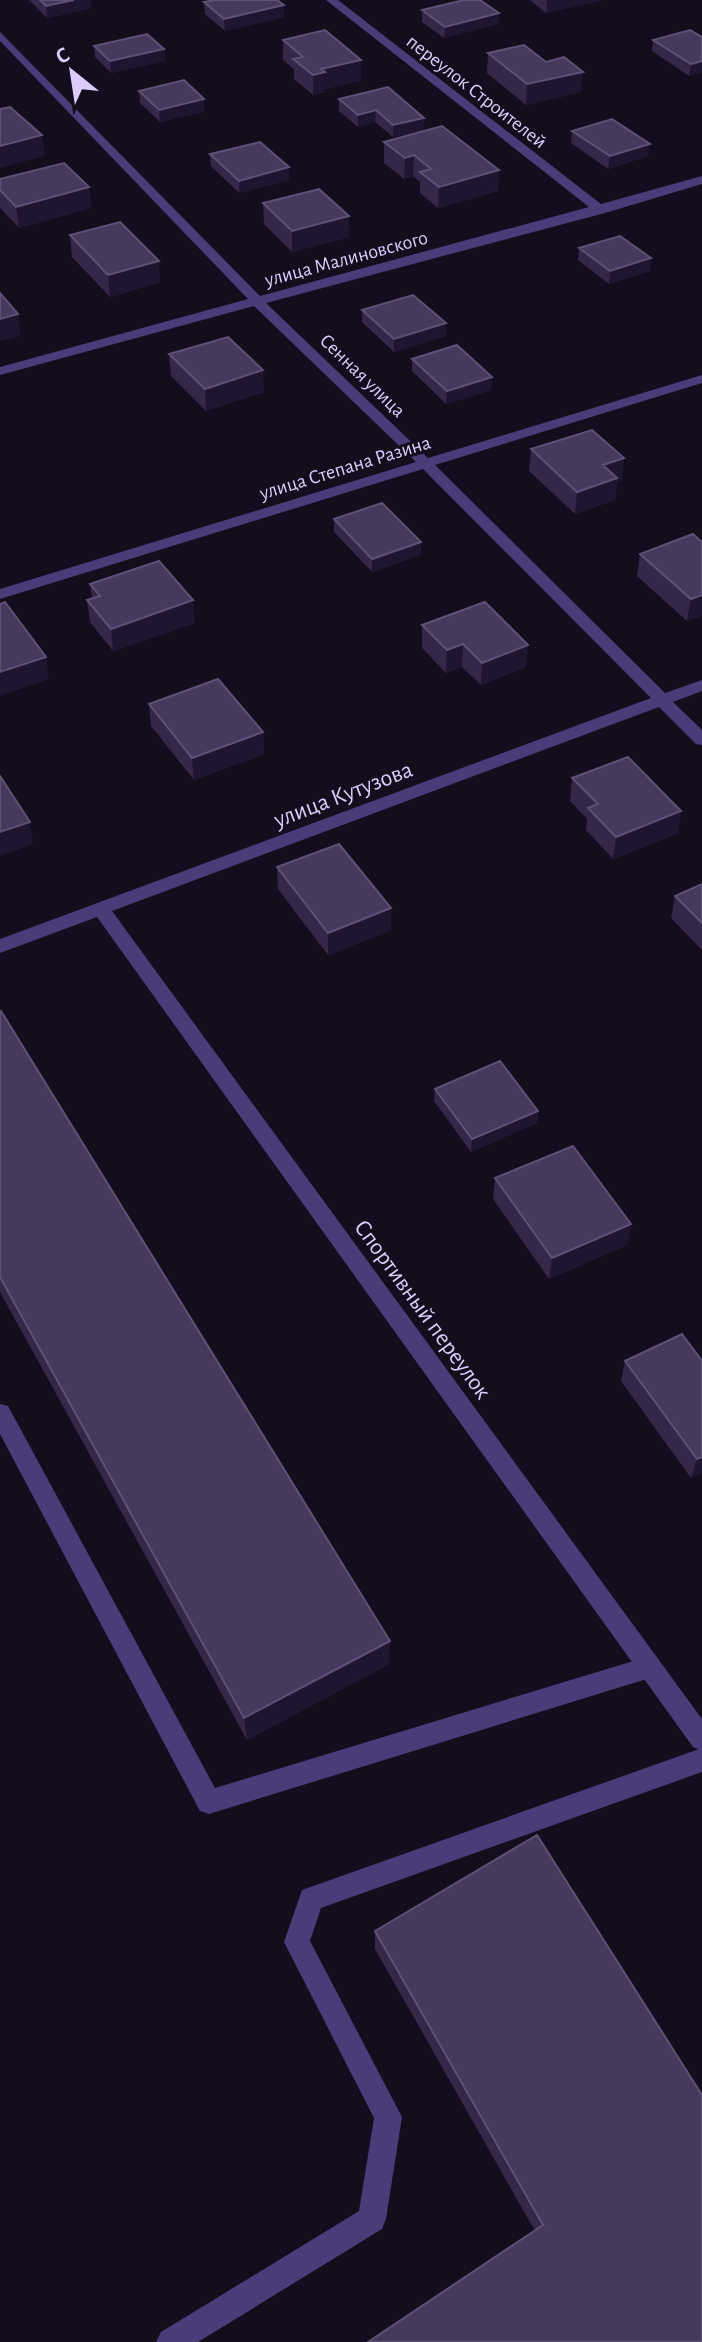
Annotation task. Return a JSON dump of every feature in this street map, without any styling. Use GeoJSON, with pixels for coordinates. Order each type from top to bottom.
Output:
{"type":"FeatureCollection","features":[{"type":"Feature","properties":{"kind":"street","name":"переулок Строителей"},"geometry":{"type":"LineString","coordinates":[[331,0],[601,210]]}},
{"type":"Feature","properties":{"kind":"street","name":"Сенная улица"},"geometry":{"type":"LineString","coordinates":[[0,35],[258,302],[425,463],[702,740]]}},
{"type":"Feature","properties":{"kind":"street","name":"улица Малиновского"},"geometry":{"type":"LineString","coordinates":[[0,371],[601,210],[702,180]]}},
{"type":"Feature","properties":{"kind":"street","name":"улица Степана Разина"},"geometry":{"type":"LineString","coordinates":[[0,594],[702,379]]}},
{"type":"Feature","properties":{"kind":"street","name":"улица Кутузова"},"geometry":{"type":"LineString","coordinates":[[0,946],[702,685]]}},
{"type":"Feature","properties":{"kind":"street","name":"Спортивный переулок"},"geometry":{"type":"LineString","coordinates":[[102,910],[702,1739]]}},
{"type":"Feature","properties":{"kind":"street"},"geometry":{"type":"LineString","coordinates":[[0,1413],[209,1802],[650,1667]]}},
{"type":"Feature","properties":{"kind":"street"},"geometry":{"type":"LineString","coordinates":[[171,2342],[372,2219],[388,2117],[297,1942],[311,1899],[702,1760]]}},
{"type":"Feature","properties":{"kind":"building"},"geometry":{"type":"Polygon","coordinates":[[[40,0],[74,0],[46,6],[40,0]]]}},
{"type":"Feature","properties":{"kind":"building"},"geometry":{"type":"Polygon","coordinates":[[[277,0],[284,5],[224,19],[204,2],[277,0]]]}},
{"type":"Feature","properties":{"kind":"building"},"geometry":{"type":"Polygon","coordinates":[[[464,0],[480,0],[499,13],[445,27],[422,10],[464,0]]]}},
{"type":"Feature","properties":{"kind":"building"},"geometry":{"type":"Polygon","coordinates":[[[325,30],[361,60],[321,69],[325,72],[313,75],[293,59],[303,57],[283,40],[325,30]]]}},
{"type":"Feature","properties":{"kind":"building"},"geometry":{"type":"Polygon","coordinates":[[[690,30],[702,37],[702,61],[691,64],[653,40],[690,30]]]}},
{"type":"Feature","properties":{"kind":"building"},"geometry":{"type":"Polygon","coordinates":[[[147,34],[164,49],[110,61],[94,46],[147,34]]]}},
{"type":"Feature","properties":{"kind":"building"},"geometry":{"type":"Polygon","coordinates":[[[524,45],[546,62],[564,57],[583,72],[527,84],[488,53],[524,45]]]}},
{"type":"Feature","properties":{"kind":"building"},"geometry":{"type":"Polygon","coordinates":[[[184,80],[204,99],[159,110],[139,91],[184,80]]]}},
{"type":"Feature","properties":{"kind":"building"},"geometry":{"type":"Polygon","coordinates":[[[388,87],[424,118],[393,125],[376,110],[358,115],[339,99],[388,87]]]}},
{"type":"Feature","properties":{"kind":"building"},"geometry":{"type":"Polygon","coordinates":[[[10,107],[42,135],[0,146],[0,109],[10,107]]]}},
{"type":"Feature","properties":{"kind":"building"},"geometry":{"type":"Polygon","coordinates":[[[612,119],[650,144],[610,156],[572,131],[612,119]]]}},
{"type":"Feature","properties":{"kind":"building"},"geometry":{"type":"Polygon","coordinates":[[[442,126],[499,170],[439,187],[420,172],[431,169],[414,155],[405,158],[384,142],[442,126]]]}},
{"type":"Feature","properties":{"kind":"building"},"geometry":{"type":"Polygon","coordinates":[[[260,142],[289,167],[239,181],[210,154],[260,142]]]}},
{"type":"Feature","properties":{"kind":"building"},"geometry":{"type":"Polygon","coordinates":[[[64,163],[89,187],[16,207],[0,190],[0,179],[64,163]]]}},
{"type":"Feature","properties":{"kind":"building"},"geometry":{"type":"Polygon","coordinates":[[[319,189],[349,216],[292,231],[263,203],[319,189]]]}},
{"type":"Feature","properties":{"kind":"building"},"geometry":{"type":"Polygon","coordinates":[[[120,222],[159,261],[108,275],[70,235],[120,222]]]}},
{"type":"Feature","properties":{"kind":"building"},"geometry":{"type":"Polygon","coordinates":[[[620,236],[651,258],[610,271],[579,248],[620,236]]]}},
{"type":"Feature","properties":{"kind":"building"},"geometry":{"type":"Polygon","coordinates":[[[0,293],[18,314],[0,319],[0,293]]]}},
{"type":"Feature","properties":{"kind":"building"},"geometry":{"type":"Polygon","coordinates":[[[413,295],[446,323],[394,339],[362,310],[413,295]]]}},
{"type":"Feature","properties":{"kind":"building"},"geometry":{"type":"Polygon","coordinates":[[[228,337],[263,370],[205,389],[169,354],[228,337]]]}},
{"type":"Feature","properties":{"kind":"building"},"geometry":{"type":"Polygon","coordinates":[[[457,345],[492,377],[447,391],[412,359],[457,345]]]}},
{"type":"Feature","properties":{"kind":"building"},"geometry":{"type":"Polygon","coordinates":[[[592,430],[624,458],[603,465],[617,478],[577,492],[531,449],[592,430]]]}},
{"type":"Feature","properties":{"kind":"building"},"geometry":{"type":"Polygon","coordinates":[[[382,503],[421,542],[372,559],[334,519],[382,503]]]}},
{"type":"Feature","properties":{"kind":"building"},"geometry":{"type":"Polygon","coordinates":[[[693,534],[702,542],[702,595],[691,599],[640,554],[693,534]]]}},
{"type":"Feature","properties":{"kind":"building"},"geometry":{"type":"Polygon","coordinates":[[[159,561],[193,600],[111,629],[87,600],[100,596],[90,584],[159,561]]]}},
{"type":"Feature","properties":{"kind":"building"},"geometry":{"type":"Polygon","coordinates":[[[5,602],[46,657],[0,672],[0,604],[5,602]]]}},
{"type":"Feature","properties":{"kind":"building"},"geometry":{"type":"Polygon","coordinates":[[[485,602],[528,645],[482,663],[463,644],[447,650],[422,625],[485,602]]]}},
{"type":"Feature","properties":{"kind":"building"},"geometry":{"type":"Polygon","coordinates":[[[218,679],[263,732],[192,758],[149,704],[218,679]]]}},
{"type":"Feature","properties":{"kind":"building"},"geometry":{"type":"Polygon","coordinates":[[[628,757],[681,811],[616,837],[588,808],[598,804],[572,778],[628,757]]]}},
{"type":"Feature","properties":{"kind":"building"},"geometry":{"type":"Polygon","coordinates":[[[0,776],[30,822],[0,832],[0,776]]]}},
{"type":"Feature","properties":{"kind":"building"},"geometry":{"type":"Polygon","coordinates":[[[339,844],[391,908],[328,933],[277,867],[339,844]]]}},
{"type":"Feature","properties":{"kind":"building"},"geometry":{"type":"Polygon","coordinates":[[[702,884],[702,923],[675,896],[702,884]]]}},
{"type":"Feature","properties":{"kind":"building"},"geometry":{"type":"Polygon","coordinates":[[[0,1011],[390,1641],[244,1718],[0,1277],[0,1011]]]}},
{"type":"Feature","properties":{"kind":"building"},"geometry":{"type":"Polygon","coordinates":[[[500,1061],[538,1111],[472,1139],[435,1089],[500,1061]]]}},
{"type":"Feature","properties":{"kind":"building"},"geometry":{"type":"Polygon","coordinates":[[[573,1146],[631,1224],[552,1258],[495,1178],[573,1146]]]}},
{"type":"Feature","properties":{"kind":"building"},"geometry":{"type":"Polygon","coordinates":[[[682,1334],[702,1361],[702,1457],[697,1459],[625,1361],[682,1334]]]}},
{"type":"Feature","properties":{"kind":"building"},"geometry":{"type":"Polygon","coordinates":[[[537,1835],[702,2095],[702,2342],[368,2342],[543,2225],[375,1931],[537,1835]]]}}]}
